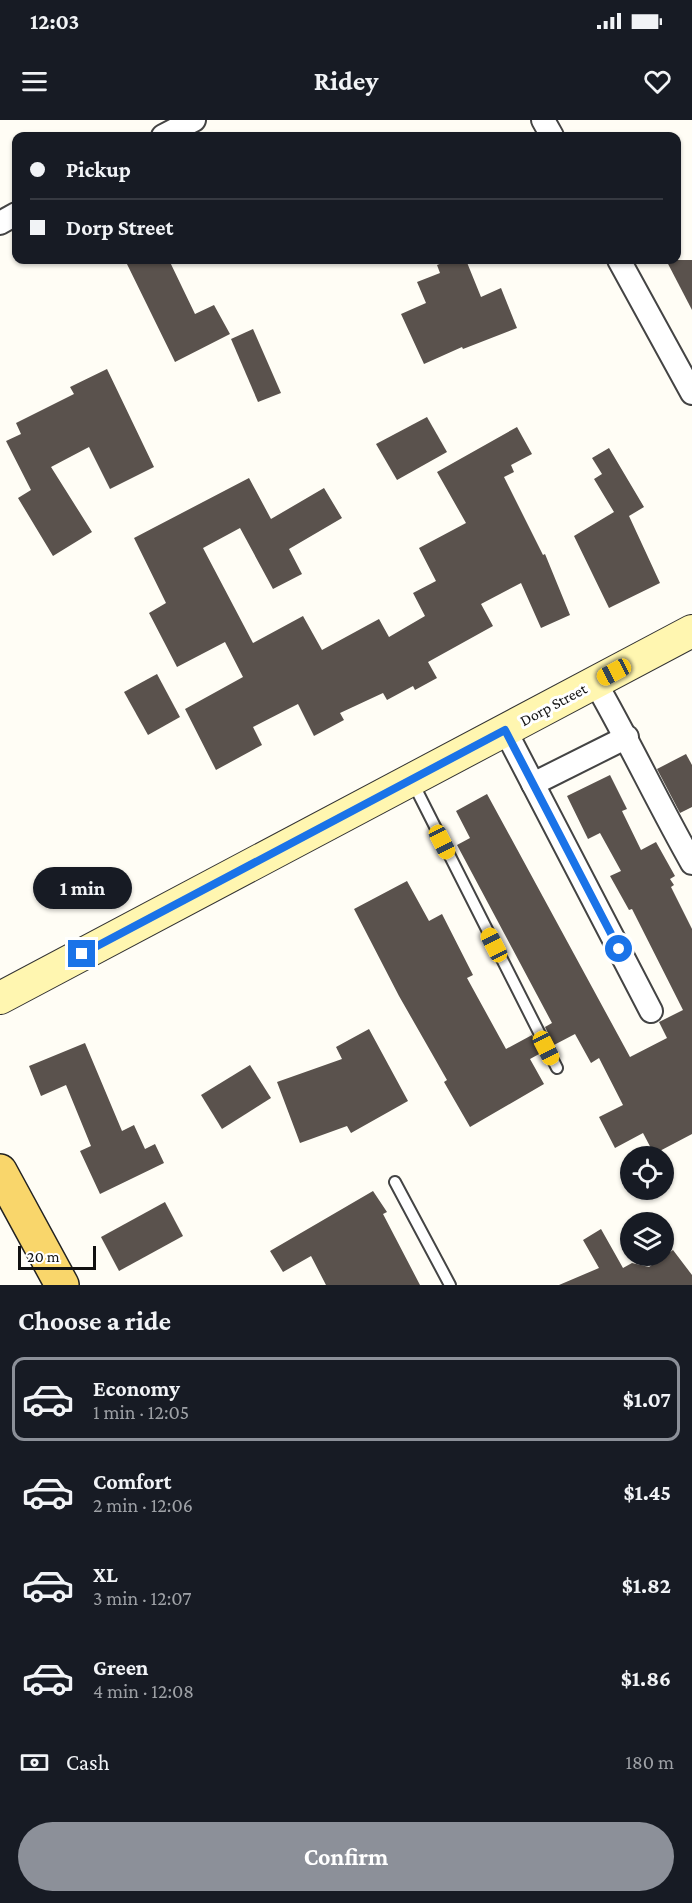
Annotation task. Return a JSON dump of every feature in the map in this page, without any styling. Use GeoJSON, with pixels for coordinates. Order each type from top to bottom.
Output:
{"type":"FeatureCollection","features":[{"type":"Feature","properties":{"kind":"main road"},"geometry":{"type":"LineString","coordinates":[[0,1171],[62,1285]]}},
{"type":"Feature","properties":{"kind":"street"},"geometry":{"type":"LineString","coordinates":[[171,132],[194,120]]}},
{"type":"Feature","properties":{"kind":"street"},"geometry":{"type":"LineString","coordinates":[[621,264],[692,393]]}},
{"type":"Feature","properties":{"kind":"street","name":"Dorp Street"},"geometry":{"type":"LineString","coordinates":[[0,998],[692,631]]}},
{"type":"Feature","properties":{"kind":"street"},"geometry":{"type":"LineString","coordinates":[[595,682],[627,737],[692,863]]}},
{"type":"Feature","properties":{"kind":"street"},"geometry":{"type":"LineString","coordinates":[[505,730],[651,1011]]}},
{"type":"Feature","properties":{"kind":"street"},"geometry":{"type":"LineString","coordinates":[[533,784],[627,737]]}},
{"type":"Feature","properties":{"kind":"lane"},"geometry":{"type":"LineString","coordinates":[[411,780],[557,1068]]}},
{"type":"Feature","properties":{"kind":"lane"},"geometry":{"type":"LineString","coordinates":[[395,1182],[450,1285]]}},
{"type":"Feature","properties":{"kind":"building"},"geometry":{"type":"Polygon","coordinates":[[[681,260],[692,260],[692,310],[668,264],[681,264],[681,260]]]}},
{"type":"Feature","properties":{"kind":"building"},"geometry":{"type":"Polygon","coordinates":[[[127,264],[171,264],[195,314],[214,305],[230,334],[175,362],[127,264]]]}},
{"type":"Feature","properties":{"kind":"building"},"geometry":{"type":"Polygon","coordinates":[[[468,264],[481,297],[501,288],[517,328],[463,349],[462,347],[424,364],[401,314],[426,303],[417,282],[440,273],[437,265],[468,264]]]}},
{"type":"Feature","properties":{"kind":"building"},"geometry":{"type":"Polygon","coordinates":[[[253,329],[281,393],[258,402],[231,339],[253,329]]]}},
{"type":"Feature","properties":{"kind":"building"},"geometry":{"type":"Polygon","coordinates":[[[107,369],[154,467],[110,489],[89,447],[51,467],[92,532],[53,556],[18,498],[31,490],[6,441],[21,434],[16,423],[74,394],[70,387],[107,369]]]}},
{"type":"Feature","properties":{"kind":"building"},"geometry":{"type":"Polygon","coordinates":[[[427,417],[447,452],[397,480],[376,444],[427,417]]]}},
{"type":"Feature","properties":{"kind":"building"},"geometry":{"type":"Polygon","coordinates":[[[517,427],[532,454],[511,465],[514,472],[504,477],[543,555],[545,554],[570,615],[541,628],[521,583],[481,604],[493,626],[428,662],[437,678],[415,690],[413,686],[387,700],[383,693],[340,713],[344,720],[314,736],[298,704],[253,727],[262,745],[216,770],[185,709],[243,677],[225,642],[177,667],[149,613],[166,603],[134,538],[249,478],[271,519],[324,488],[342,518],[289,549],[302,574],[273,589],[240,528],[203,548],[253,643],[303,616],[322,650],[379,619],[389,637],[425,616],[413,593],[436,581],[419,548],[466,523],[437,472],[517,427]]]}},
{"type":"Feature","properties":{"kind":"building"},"geometry":{"type":"Polygon","coordinates":[[[609,448],[644,507],[629,516],[660,583],[609,608],[574,536],[614,512],[594,479],[602,474],[592,458],[609,448]]]}},
{"type":"Feature","properties":{"kind":"building"},"geometry":{"type":"Polygon","coordinates":[[[157,674],[180,717],[148,735],[124,692],[157,674]]]}},
{"type":"Feature","properties":{"kind":"building"},"geometry":{"type":"Polygon","coordinates":[[[686,754],[692,765],[692,807],[680,813],[657,769],[686,754]]]}},
{"type":"Feature","properties":{"kind":"building"},"geometry":{"type":"Polygon","coordinates":[[[610,775],[627,809],[622,811],[641,850],[656,842],[675,876],[670,879],[674,885],[671,887],[692,929],[692,1134],[669,1146],[650,1146],[643,1133],[615,1148],[599,1117],[623,1105],[599,1058],[591,1063],[575,1034],[554,1045],[545,1027],[552,1023],[457,845],[470,838],[456,811],[487,794],[630,1057],[667,1038],[659,1022],[683,1010],[632,909],[629,910],[610,876],[621,871],[600,833],[588,839],[567,796],[610,775]]]}},
{"type":"Feature","properties":{"kind":"building"},"geometry":{"type":"Polygon","coordinates":[[[407,881],[429,921],[442,914],[473,975],[467,978],[506,1049],[532,1035],[541,1053],[530,1059],[544,1084],[470,1127],[444,1082],[447,1080],[399,996],[354,909],[407,881]]]}},
{"type":"Feature","properties":{"kind":"building"},"geometry":{"type":"Polygon","coordinates":[[[369,1029],[408,1101],[351,1133],[347,1126],[300,1143],[277,1082],[342,1059],[336,1047],[369,1029]]]}},
{"type":"Feature","properties":{"kind":"building"},"geometry":{"type":"Polygon","coordinates":[[[85,1043],[122,1131],[134,1125],[145,1149],[155,1144],[164,1163],[100,1194],[80,1151],[91,1146],[66,1085],[41,1096],[29,1066],[85,1043]]]}},
{"type":"Feature","properties":{"kind":"building"},"geometry":{"type":"Polygon","coordinates":[[[250,1065],[271,1098],[222,1129],[201,1095],[250,1065]]]}},
{"type":"Feature","properties":{"kind":"building"},"geometry":{"type":"Polygon","coordinates":[[[373,1191],[387,1212],[383,1214],[420,1285],[326,1285],[311,1256],[283,1272],[270,1251],[373,1191]]]}},
{"type":"Feature","properties":{"kind":"building"},"geometry":{"type":"Polygon","coordinates":[[[165,1202],[183,1236],[119,1271],[101,1237],[165,1202]]]}},
{"type":"Feature","properties":{"kind":"building"},"geometry":{"type":"Polygon","coordinates":[[[601,1229],[623,1268],[627,1266],[674,1266],[674,1251],[692,1275],[692,1285],[559,1285],[599,1268],[583,1240],[601,1229]]]}},
{"type":"Feature","properties":{"kind":"route"},"geometry":{"type":"LineString","coordinates":[[82,954],[505,730],[619,949]]}}]}
